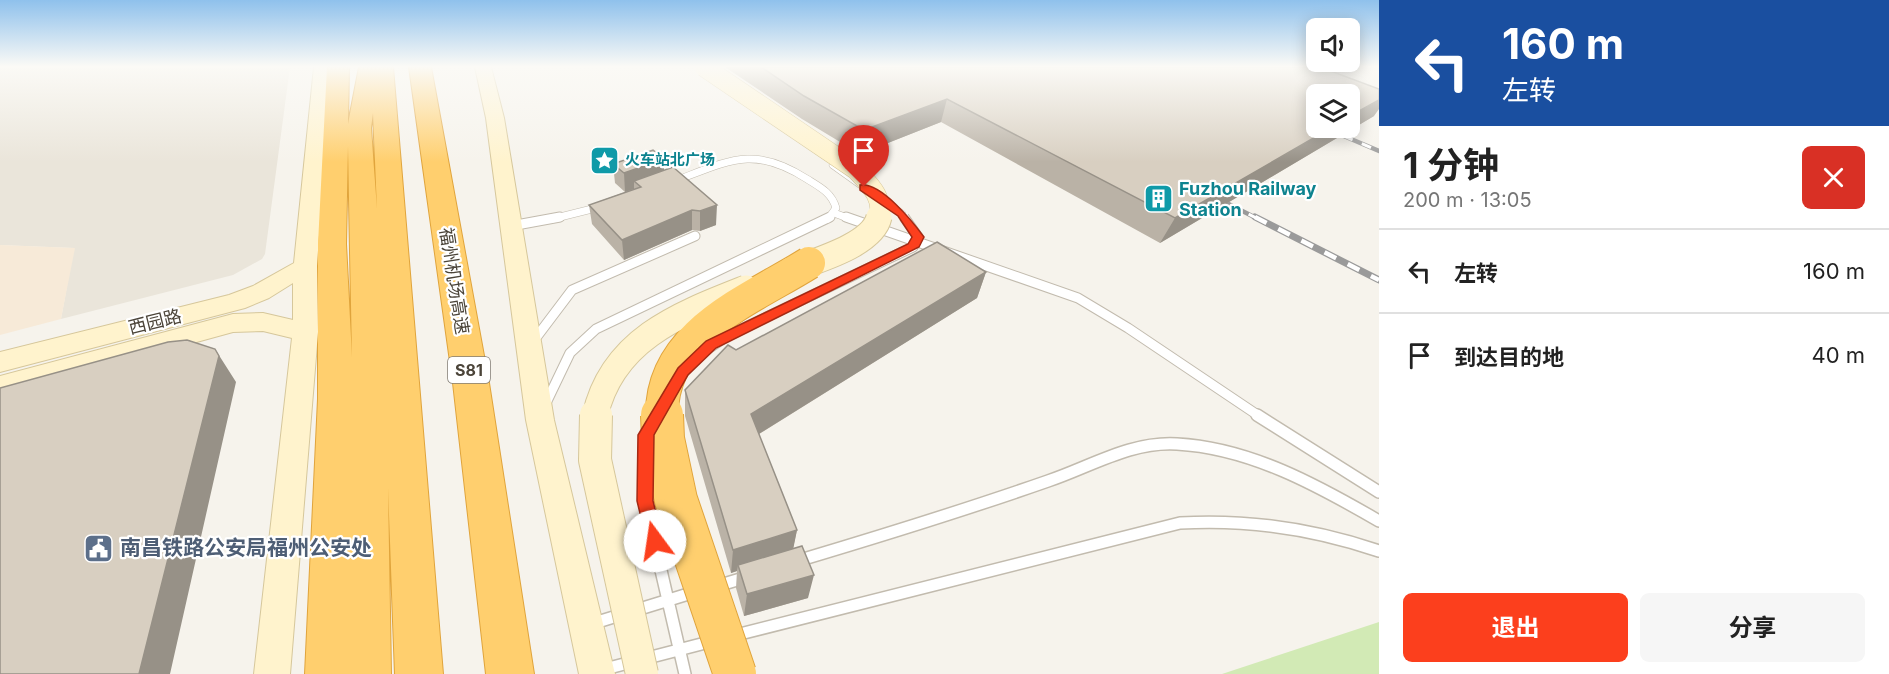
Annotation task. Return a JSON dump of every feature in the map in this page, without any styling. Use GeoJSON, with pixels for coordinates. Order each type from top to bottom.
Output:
{"type":"FeatureCollection","features":[{"type":"Feature","properties":{"kind":"highway"},"geometry":{"type":"LineString","coordinates":[[329,674],[336,399],[332,244],[337,98]]}},
{"type":"Feature","properties":{"kind":"highway"},"geometry":{"type":"LineString","coordinates":[[364,98],[359,128],[369,318],[367,674]]}},
{"type":"Feature","properties":{"kind":"highway"},"geometry":{"type":"LineString","coordinates":[[384,98],[419,674]]}},
{"type":"Feature","properties":{"kind":"highway","name":"福州机场高速"},"geometry":{"type":"LineString","coordinates":[[425,98],[471,383],[510,674]]}},
{"type":"Feature","properties":{"kind":"highway"},"geometry":{"type":"LineString","coordinates":[[431,135],[434,98]]}},
{"type":"Feature","properties":{"kind":"highway"},"geometry":{"type":"LineString","coordinates":[[735,674],[668,472],[661,426],[665,393],[672,365],[688,340],[700,330],[809,263]]}},
{"type":"Feature","properties":{"kind":"main road"},"geometry":{"type":"LineString","coordinates":[[272,674],[305,333],[305,266],[319,98]]}},
{"type":"Feature","properties":{"kind":"main road"},"geometry":{"type":"LineString","coordinates":[[490,98],[540,420],[596,673]]}},
{"type":"Feature","properties":{"kind":"main road"},"geometry":{"type":"LineString","coordinates":[[642,674],[593,451],[592,423],[600,391],[616,364],[649,333],[740,290],[855,242],[880,223],[883,212],[876,190],[856,170],[750,98]]}},
{"type":"Feature","properties":{"kind":"main road","name":"西园路"},"geometry":{"type":"LineString","coordinates":[[0,362],[236,302],[261,292],[305,266]]}},
{"type":"Feature","properties":{"kind":"main road","name":"西园路"},"geometry":{"type":"LineString","coordinates":[[0,386],[233,323],[263,322],[305,333]]}},
{"type":"Feature","properties":{"kind":"lane"},"geometry":{"type":"LineString","coordinates":[[697,358],[711,344],[913,247],[918,237],[902,214],[739,98]]}},
{"type":"Feature","properties":{"kind":"lane"},"geometry":{"type":"LineString","coordinates":[[660,186],[735,159],[760,157],[793,168],[828,192],[835,203],[834,213]]}},
{"type":"Feature","properties":{"kind":"lane"},"geometry":{"type":"LineString","coordinates":[[510,226],[583,213],[605,205]]}},
{"type":"Feature","properties":{"kind":"lane"},"geometry":{"type":"LineString","coordinates":[[540,420],[550,391],[565,362],[581,341],[597,329],[812,228],[834,213]]}},
{"type":"Feature","properties":{"kind":"lane"},"geometry":{"type":"LineString","coordinates":[[834,213],[1078,298],[1128,328],[1311,451],[1379,492]]}},
{"type":"Feature","properties":{"kind":"lane"},"geometry":{"type":"LineString","coordinates":[[529,347],[572,290],[695,236]]}},
{"type":"Feature","properties":{"kind":"lane"},"geometry":{"type":"LineString","coordinates":[[683,372],[649,430],[645,501],[685,674]]}},
{"type":"Feature","properties":{"kind":"lane"},"geometry":{"type":"LineString","coordinates":[[789,564],[985,503],[1131,450],[1155,445],[1176,444],[1209,449],[1277,467],[1302,478],[1379,521]]}},
{"type":"Feature","properties":{"kind":"lane"},"geometry":{"type":"LineString","coordinates":[[596,673],[681,649],[1180,524],[1225,523],[1296,530],[1353,541],[1379,551]]}},
{"type":"Feature","properties":{"kind":"lane"},"geometry":{"type":"LineString","coordinates":[[585,626],[756,574]]}},
{"type":"Feature","properties":{"kind":"shaded area"},"geometry":{"type":"Polygon","coordinates":[[[0,98],[286,98],[265,254],[262,259],[233,275],[61,319],[74,248],[0,245],[0,98]]]}},
{"type":"Feature","properties":{"kind":"shaded area"},"geometry":{"type":"Polygon","coordinates":[[[0,245],[75,248],[61,319],[0,335],[0,245]]]}},
{"type":"Feature","properties":{"kind":"green space"},"geometry":{"type":"Polygon","coordinates":[[[1379,622],[1379,674],[1222,674],[1379,622]]]}},
{"type":"Feature","properties":{"kind":"building"},"geometry":{"type":"Polygon","coordinates":[[[808,98],[1306,98],[1306,138],[1314,138],[1175,218],[947,99],[864,130],[808,98]]]}},
{"type":"Feature","properties":{"kind":"building"},"geometry":{"type":"Polygon","coordinates":[[[1360,98],[1379,100],[1360,110],[1360,98]]]}},
{"type":"Feature","properties":{"kind":"building"},"geometry":{"type":"Polygon","coordinates":[[[653,150],[664,159],[624,173],[613,164],[653,150]]]}},
{"type":"Feature","properties":{"kind":"building"},"geometry":{"type":"Polygon","coordinates":[[[673,167],[717,205],[700,211],[692,210],[622,240],[589,205],[641,187],[634,181],[673,167]]]}},
{"type":"Feature","properties":{"kind":"building"},"geometry":{"type":"Polygon","coordinates":[[[937,242],[986,272],[751,414],[797,530],[733,550],[685,390],[728,345],[736,350],[937,242]]]}},
{"type":"Feature","properties":{"kind":"building","name":"南昌铁路公安局福州公安处"},"geometry":{"type":"Polygon","coordinates":[[[187,340],[215,349],[219,356],[139,674],[0,674],[0,388],[168,342],[187,340]]]}},
{"type":"Feature","properties":{"kind":"building"},"geometry":{"type":"Polygon","coordinates":[[[802,546],[814,575],[747,594],[738,565],[802,546]]]}},
{"type":"Feature","properties":{"kind":"railway"},"geometry":{"type":"LineString","coordinates":[[1348,138],[1379,151]]}},
{"type":"Feature","properties":{"kind":"railway"},"geometry":{"type":"LineString","coordinates":[[1213,196],[1258,219]]}},
{"type":"Feature","properties":{"kind":"railway"},"geometry":{"type":"LineString","coordinates":[[1255,217],[1379,280]]}},
{"type":"Feature","properties":{"kind":"place","name":"火车站北广场"},"geometry":{"type":"Point","coordinates":[604,160]}},
{"type":"Feature","properties":{"kind":"place","name":"Fuzhou Railway Station"},"geometry":{"type":"Point","coordinates":[1158,199]}},
{"type":"Feature","properties":{"kind":"place","name":"南昌铁路公安局福州公安处"},"geometry":{"type":"Point","coordinates":[99,548]}},
{"type":"Feature","properties":{"kind":"route"},"geometry":{"type":"LineString","coordinates":[[655,541],[645,501],[646,435],[683,372],[711,344],[854,278],[913,247],[918,237],[902,214],[864,187]]}}]}
